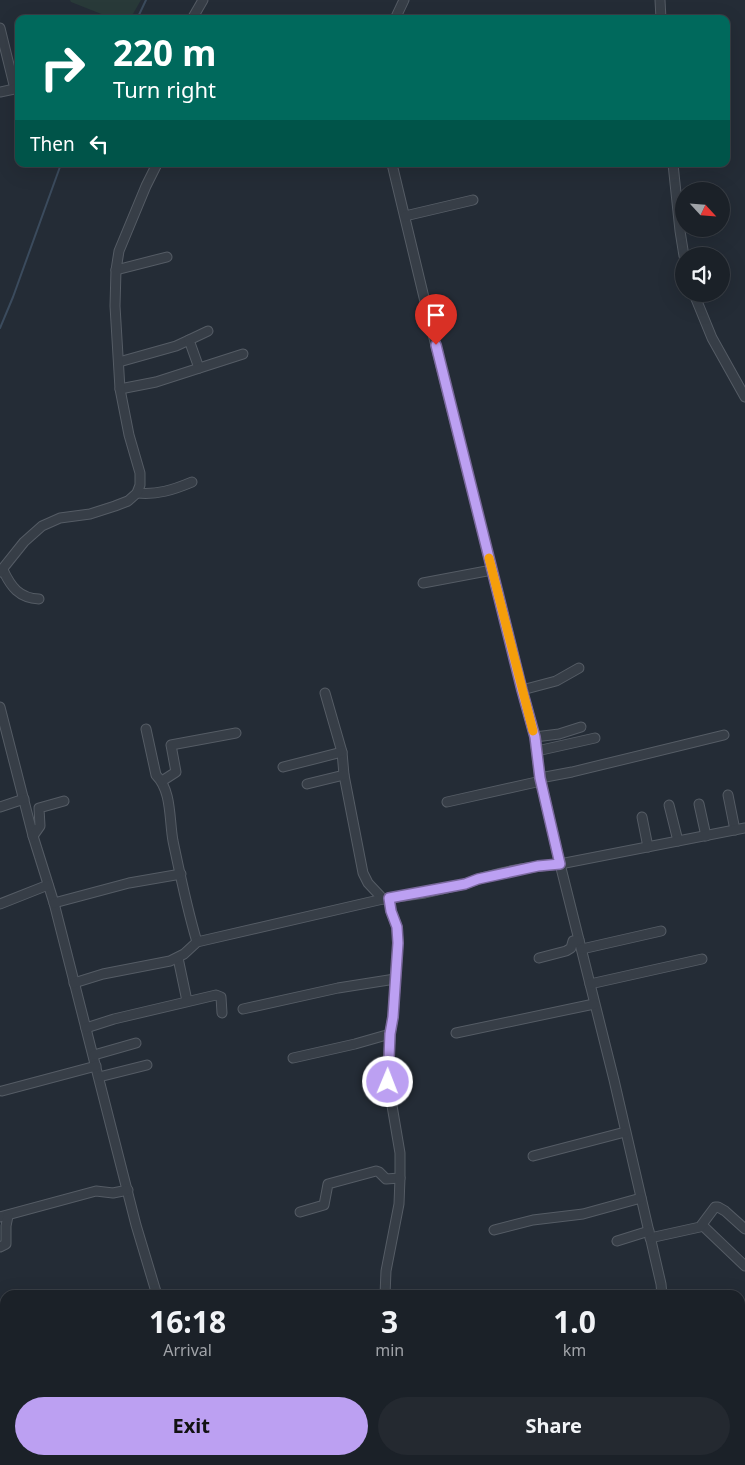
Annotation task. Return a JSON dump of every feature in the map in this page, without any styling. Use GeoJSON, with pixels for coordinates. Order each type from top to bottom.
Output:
{"type":"FeatureCollection","features":[{"type":"Feature","properties":{"kind":"street"},"geometry":{"type":"LineString","coordinates":[[194,15],[203,0]]}},
{"type":"Feature","properties":{"kind":"street"},"geometry":{"type":"LineString","coordinates":[[397,15],[404,0]]}},
{"type":"Feature","properties":{"kind":"street"},"geometry":{"type":"LineString","coordinates":[[660,0],[661,15]]}},
{"type":"Feature","properties":{"kind":"street"},"geometry":{"type":"LineString","coordinates":[[0,28],[15,81]]}},
{"type":"Feature","properties":{"kind":"street"},"geometry":{"type":"LineString","coordinates":[[0,92],[15,88]]}},
{"type":"Feature","properties":{"kind":"street"},"geometry":{"type":"LineString","coordinates":[[39,599],[31,599],[19,594],[1,571],[24,542],[34,531],[60,518],[90,514],[128,501],[137,493],[140,485],[140,473],[120,389],[115,306],[116,270],[119,251],[146,186],[156,167]]}},
{"type":"Feature","properties":{"kind":"street"},"geometry":{"type":"LineString","coordinates":[[393,167],[535,737],[541,779],[560,864],[614,1080],[661,1290]]}},
{"type":"Feature","properties":{"kind":"street"},"geometry":{"type":"LineString","coordinates":[[673,167],[683,247]]}},
{"type":"Feature","properties":{"kind":"street"},"geometry":{"type":"LineString","coordinates":[[405,216],[472,200]]}},
{"type":"Feature","properties":{"kind":"street"},"geometry":{"type":"LineString","coordinates":[[116,270],[167,257]]}},
{"type":"Feature","properties":{"kind":"street"},"geometry":{"type":"LineString","coordinates":[[697,302],[712,338],[745,397]]}},
{"type":"Feature","properties":{"kind":"street"},"geometry":{"type":"LineString","coordinates":[[119,362],[176,346],[208,331]]}},
{"type":"Feature","properties":{"kind":"street"},"geometry":{"type":"LineString","coordinates":[[189,340],[199,368]]}},
{"type":"Feature","properties":{"kind":"street"},"geometry":{"type":"LineString","coordinates":[[120,389],[156,382],[243,354]]}},
{"type":"Feature","properties":{"kind":"street"},"geometry":{"type":"LineString","coordinates":[[137,493],[166,492],[192,482]]}},
{"type":"Feature","properties":{"kind":"street"},"geometry":{"type":"LineString","coordinates":[[423,584],[492,570]]}},
{"type":"Feature","properties":{"kind":"street"},"geometry":{"type":"LineString","coordinates":[[522,690],[556,681],[579,668]]}},
{"type":"Feature","properties":{"kind":"street"},"geometry":{"type":"LineString","coordinates":[[325,693],[342,752],[344,775],[363,873],[368,883],[386,898],[390,904],[398,932],[388,1082],[400,1152],[400,1178],[399,1204],[388,1261],[385,1290]]}},
{"type":"Feature","properties":{"kind":"street"},"geometry":{"type":"LineString","coordinates":[[0,707],[33,836],[54,903],[94,1055],[136,1225],[156,1290]]}},
{"type":"Feature","properties":{"kind":"street"},"geometry":{"type":"LineString","coordinates":[[535,737],[559,734],[581,727]]}},
{"type":"Feature","properties":{"kind":"street"},"geometry":{"type":"LineString","coordinates":[[146,728],[156,775],[162,781],[169,804],[173,839],[197,942]]}},
{"type":"Feature","properties":{"kind":"street"},"geometry":{"type":"LineString","coordinates":[[162,781],[176,772],[171,745],[236,733]]}},
{"type":"Feature","properties":{"kind":"street"},"geometry":{"type":"LineString","coordinates":[[447,802],[724,735]]}},
{"type":"Feature","properties":{"kind":"street"},"geometry":{"type":"LineString","coordinates":[[537,751],[595,738]]}},
{"type":"Feature","properties":{"kind":"street"},"geometry":{"type":"LineString","coordinates":[[0,752],[10,748]]}},
{"type":"Feature","properties":{"kind":"street"},"geometry":{"type":"LineString","coordinates":[[283,768],[342,752]]}},
{"type":"Feature","properties":{"kind":"street"},"geometry":{"type":"LineString","coordinates":[[308,784],[344,775]]}},
{"type":"Feature","properties":{"kind":"street"},"geometry":{"type":"LineString","coordinates":[[728,795],[735,830]]}},
{"type":"Feature","properties":{"kind":"street"},"geometry":{"type":"LineString","coordinates":[[0,806],[24,799]]}},
{"type":"Feature","properties":{"kind":"street"},"geometry":{"type":"LineString","coordinates":[[33,836],[40,826],[39,808],[64,800]]}},
{"type":"Feature","properties":{"kind":"street"},"geometry":{"type":"LineString","coordinates":[[699,804],[706,836]]}},
{"type":"Feature","properties":{"kind":"street"},"geometry":{"type":"LineString","coordinates":[[669,805],[678,841]]}},
{"type":"Feature","properties":{"kind":"street"},"geometry":{"type":"LineString","coordinates":[[642,818],[648,847]]}},
{"type":"Feature","properties":{"kind":"street"},"geometry":{"type":"LineString","coordinates":[[74,983],[103,974],[170,962],[178,958],[197,942],[386,898],[449,888],[478,879],[538,866],[560,864],[745,828]]}},
{"type":"Feature","properties":{"kind":"street"},"geometry":{"type":"LineString","coordinates":[[54,903],[128,883],[181,874]]}},
{"type":"Feature","properties":{"kind":"street"},"geometry":{"type":"LineString","coordinates":[[0,904],[48,885]]}},
{"type":"Feature","properties":{"kind":"street"},"geometry":{"type":"LineString","coordinates":[[539,958],[566,951],[571,948],[573,941],[581,945],[661,931]]}},
{"type":"Feature","properties":{"kind":"street"},"geometry":{"type":"LineString","coordinates":[[178,958],[187,1001]]}},
{"type":"Feature","properties":{"kind":"street"},"geometry":{"type":"LineString","coordinates":[[590,984],[702,958]]}},
{"type":"Feature","properties":{"kind":"street"},"geometry":{"type":"LineString","coordinates":[[243,1009],[338,988],[395,979]]}},
{"type":"Feature","properties":{"kind":"street"},"geometry":{"type":"LineString","coordinates":[[86,1028],[114,1019],[216,995],[221,1000],[222,1014]]}},
{"type":"Feature","properties":{"kind":"street"},"geometry":{"type":"LineString","coordinates":[[456,1033],[594,1004]]}},
{"type":"Feature","properties":{"kind":"street"},"geometry":{"type":"LineString","coordinates":[[293,1058],[390,1034]]}},
{"type":"Feature","properties":{"kind":"street"},"geometry":{"type":"LineString","coordinates":[[94,1055],[136,1043]]}},
{"type":"Feature","properties":{"kind":"street"},"geometry":{"type":"LineString","coordinates":[[99,1077],[147,1065]]}},
{"type":"Feature","properties":{"kind":"street"},"geometry":{"type":"LineString","coordinates":[[2,1091],[96,1066]]}},
{"type":"Feature","properties":{"kind":"street"},"geometry":{"type":"LineString","coordinates":[[533,1156],[625,1132]]}},
{"type":"Feature","properties":{"kind":"street"},"geometry":{"type":"LineString","coordinates":[[300,1212],[324,1205],[328,1184],[376,1171],[386,1179],[400,1178]]}},
{"type":"Feature","properties":{"kind":"street"},"geometry":{"type":"LineString","coordinates":[[0,1248],[6,1244],[7,1240],[4,1216],[96,1191],[113,1193],[128,1190]]}},
{"type":"Feature","properties":{"kind":"street"},"geometry":{"type":"LineString","coordinates":[[494,1230],[533,1220],[583,1214],[641,1198]]}},
{"type":"Feature","properties":{"kind":"street"},"geometry":{"type":"LineString","coordinates":[[617,1240],[702,1225],[715,1208],[718,1207],[745,1229]]}},
{"type":"Feature","properties":{"kind":"street"},"geometry":{"type":"LineString","coordinates":[[702,1225],[745,1266]]}},
{"type":"Feature","properties":{"kind":"shaded area"},"geometry":{"type":"Polygon","coordinates":[[[70,0],[141,0],[132,15],[104,15],[70,0]]]}},
{"type":"Feature","properties":{"kind":"waterway"},"geometry":{"type":"LineString","coordinates":[[139,15],[146,0]]}},
{"type":"Feature","properties":{"kind":"waterway"},"geometry":{"type":"LineString","coordinates":[[0,328],[60,167]]}},
{"type":"Feature","properties":{"kind":"slow traffic"},"geometry":{"type":"LineString","coordinates":[[489,558],[533,731]]}},
{"type":"Feature","properties":{"kind":"route"},"geometry":{"type":"LineString","coordinates":[[388,1082],[398,943],[397,927],[391,911],[389,898],[425,893],[538,866],[560,864],[540,778],[535,737],[436,345]]}}]}
